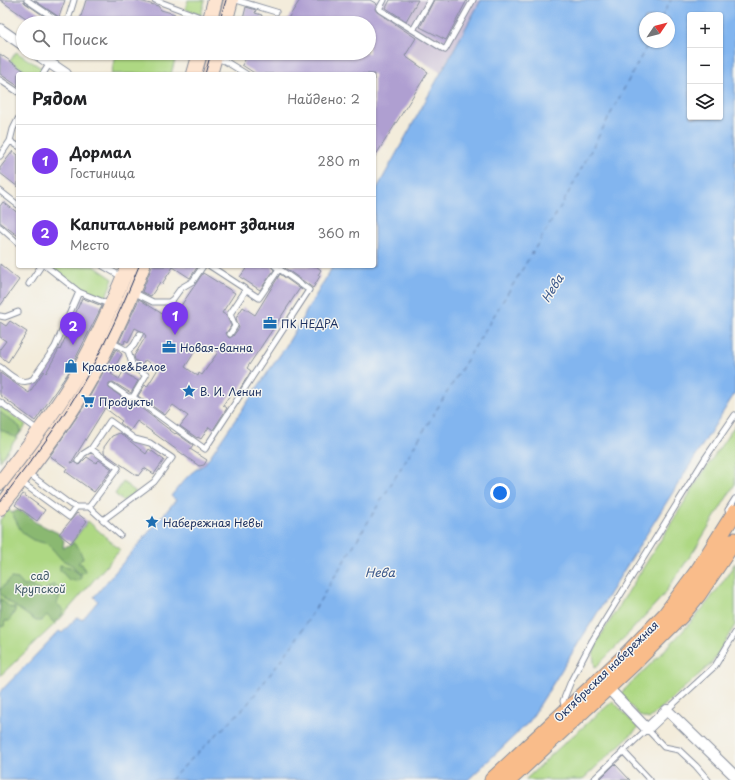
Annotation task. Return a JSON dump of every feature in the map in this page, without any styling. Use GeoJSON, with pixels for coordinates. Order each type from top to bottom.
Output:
{"type":"FeatureCollection","features":[{"type":"Feature","properties":{"kind":"main road"},"geometry":{"type":"LineString","coordinates":[[211,16],[215,0]]}},
{"type":"Feature","properties":{"kind":"main road"},"geometry":{"type":"LineString","coordinates":[[227,16],[231,0]]}},
{"type":"Feature","properties":{"kind":"main road"},"geometry":{"type":"LineString","coordinates":[[195,72],[198,60]]}},
{"type":"Feature","properties":{"kind":"main road"},"geometry":{"type":"LineString","coordinates":[[211,72],[215,60]]}},
{"type":"Feature","properties":{"kind":"main road"},"geometry":{"type":"LineString","coordinates":[[0,508],[26,479],[74,406],[110,342],[142,268]]}},
{"type":"Feature","properties":{"kind":"main road"},"geometry":{"type":"LineString","coordinates":[[0,483],[40,431],[73,375],[126,272]]}},
{"type":"Feature","properties":{"kind":"main road","name":"Октябрьская набережная"},"geometry":{"type":"LineString","coordinates":[[492,780],[626,655],[665,615],[735,512]]}},
{"type":"Feature","properties":{"kind":"main road","name":"Октябрьская набережная"},"geometry":{"type":"LineString","coordinates":[[509,780],[608,688],[680,617],[698,595],[735,540]]}},
{"type":"Feature","properties":{"kind":"street"},"geometry":{"type":"LineString","coordinates":[[0,29],[16,40]]}},
{"type":"Feature","properties":{"kind":"street"},"geometry":{"type":"LineString","coordinates":[[46,60],[63,72]]}},
{"type":"Feature","properties":{"kind":"street"},"geometry":{"type":"LineString","coordinates":[[608,688],[647,729],[667,710],[735,776]]}},
{"type":"Feature","properties":{"kind":"lane"},"geometry":{"type":"LineString","coordinates":[[27,0],[51,16]]}},
{"type":"Feature","properties":{"kind":"lane"},"geometry":{"type":"LineString","coordinates":[[69,16],[74,0]]}},
{"type":"Feature","properties":{"kind":"lane"},"geometry":{"type":"LineString","coordinates":[[155,0],[194,16]]}},
{"type":"Feature","properties":{"kind":"lane"},"geometry":{"type":"LineString","coordinates":[[236,0],[276,12]]}},
{"type":"Feature","properties":{"kind":"lane"},"geometry":{"type":"LineString","coordinates":[[384,0],[379,9],[445,50],[473,0]]}},
{"type":"Feature","properties":{"kind":"lane"},"geometry":{"type":"LineString","coordinates":[[413,30],[430,0]]}},
{"type":"Feature","properties":{"kind":"lane"},"geometry":{"type":"LineString","coordinates":[[223,60],[243,72]]}},
{"type":"Feature","properties":{"kind":"lane"},"geometry":{"type":"LineString","coordinates":[[44,72],[50,63]]}},
{"type":"Feature","properties":{"kind":"lane"},"geometry":{"type":"LineString","coordinates":[[0,80],[16,91]]}},
{"type":"Feature","properties":{"kind":"lane"},"geometry":{"type":"LineString","coordinates":[[0,156],[10,141],[16,123]]}},
{"type":"Feature","properties":{"kind":"lane"},"geometry":{"type":"LineString","coordinates":[[10,141],[16,145]]}},
{"type":"Feature","properties":{"kind":"lane"},"geometry":{"type":"LineString","coordinates":[[0,191],[16,203]]}},
{"type":"Feature","properties":{"kind":"lane"},"geometry":{"type":"LineString","coordinates":[[0,227],[16,241]]}},
{"type":"Feature","properties":{"kind":"lane"},"geometry":{"type":"LineString","coordinates":[[29,284],[40,268]]}},
{"type":"Feature","properties":{"kind":"lane"},"geometry":{"type":"LineString","coordinates":[[49,268],[79,292],[106,303]]}},
{"type":"Feature","properties":{"kind":"lane"},"geometry":{"type":"LineString","coordinates":[[111,268],[126,272]]}},
{"type":"Feature","properties":{"kind":"lane"},"geometry":{"type":"LineString","coordinates":[[133,292],[153,302],[169,302],[181,288],[193,281],[202,268]]}},
{"type":"Feature","properties":{"kind":"lane"},"geometry":{"type":"LineString","coordinates":[[112,386],[128,397],[133,397],[205,448],[308,290],[277,268],[259,298],[213,268]]}},
{"type":"Feature","properties":{"kind":"lane"},"geometry":{"type":"LineString","coordinates":[[230,334],[235,326],[230,314],[246,290]]}},
{"type":"Feature","properties":{"kind":"lane"},"geometry":{"type":"LineString","coordinates":[[0,367],[21,381],[29,381],[50,361],[62,339],[79,292]]}},
{"type":"Feature","properties":{"kind":"lane"},"geometry":{"type":"LineString","coordinates":[[0,316],[11,316],[18,312]]}},
{"type":"Feature","properties":{"kind":"lane"},"geometry":{"type":"LineString","coordinates":[[128,351],[134,345],[140,334]]}},
{"type":"Feature","properties":{"kind":"lane"},"geometry":{"type":"LineString","coordinates":[[110,342],[128,351],[133,367],[146,375],[133,397]]}},
{"type":"Feature","properties":{"kind":"lane"},"geometry":{"type":"LineString","coordinates":[[29,381],[33,387]]}},
{"type":"Feature","properties":{"kind":"lane"},"geometry":{"type":"LineString","coordinates":[[0,402],[40,431]]}},
{"type":"Feature","properties":{"kind":"lane"},"geometry":{"type":"LineString","coordinates":[[566,710],[563,701],[571,680],[592,641],[704,460],[735,415]]}},
{"type":"Feature","properties":{"kind":"lane"},"geometry":{"type":"LineString","coordinates":[[78,461],[83,454],[92,449],[110,421],[135,439],[150,443],[172,458],[154,482],[103,520]]}},
{"type":"Feature","properties":{"kind":"lane"},"geometry":{"type":"LineString","coordinates":[[88,507],[118,468],[92,449]]}},
{"type":"Feature","properties":{"kind":"lane"},"geometry":{"type":"LineString","coordinates":[[26,479],[68,517],[76,507]]}},
{"type":"Feature","properties":{"kind":"lane"},"geometry":{"type":"LineString","coordinates":[[26,479],[76,507],[88,507],[120,535]]}},
{"type":"Feature","properties":{"kind":"lane"},"geometry":{"type":"LineString","coordinates":[[680,595],[735,499]]}},
{"type":"Feature","properties":{"kind":"lane"},"geometry":{"type":"LineString","coordinates":[[667,710],[715,666],[735,633]]}},
{"type":"Feature","properties":{"kind":"lane"},"geometry":{"type":"LineString","coordinates":[[593,780],[647,729],[664,747],[679,750],[708,780]]}},
{"type":"Feature","properties":{"kind":"lane"},"geometry":{"type":"LineString","coordinates":[[623,751],[650,780]]}},
{"type":"Feature","properties":{"kind":"shaded area"},"geometry":{"type":"Polygon","coordinates":[[[322,0],[481,0],[440,72],[376,33],[376,16],[355,16],[322,0]]]}},
{"type":"Feature","properties":{"kind":"green space"},"geometry":{"type":"Polygon","coordinates":[[[188,0],[205,0],[201,15],[185,9],[188,0]]]}},
{"type":"Feature","properties":{"kind":"green space"},"geometry":{"type":"Polygon","coordinates":[[[16,52],[16,60],[29,60],[43,69],[41,72],[27,72],[10,61],[16,52]]]}},
{"type":"Feature","properties":{"kind":"green space"},"geometry":{"type":"Polygon","coordinates":[[[115,60],[175,60],[172,72],[112,72],[115,60]]]}},
{"type":"Feature","properties":{"kind":"green space"},"geometry":{"type":"Polygon","coordinates":[[[52,268],[97,268],[113,279],[105,299],[82,290],[52,268]]]}},
{"type":"Feature","properties":{"kind":"green space"},"geometry":{"type":"Polygon","coordinates":[[[0,406],[26,425],[0,461],[0,406]]]}},
{"type":"Feature","properties":{"kind":"green space"},"geometry":{"type":"Polygon","coordinates":[[[0,412],[20,427],[21,431],[16,438],[0,429],[0,412]]]}},
{"type":"Feature","properties":{"kind":"green space"},"geometry":{"type":"Polygon","coordinates":[[[735,425],[735,484],[695,549],[662,597],[595,668],[593,654],[598,640],[702,474],[735,425]]]}},
{"type":"Feature","properties":{"kind":"green space"},"geometry":{"type":"Polygon","coordinates":[[[123,482],[136,492],[123,501],[115,494],[123,482]]]}},
{"type":"Feature","properties":{"kind":"green space","name":"сад Крупской"},"geometry":{"type":"Polygon","coordinates":[[[8,510],[65,552],[88,521],[120,550],[59,620],[0,676],[0,520],[8,510]]]}},
{"type":"Feature","properties":{"kind":"green space"},"geometry":{"type":"Polygon","coordinates":[[[18,510],[28,515],[35,522],[58,533],[64,540],[63,548],[73,543],[78,547],[83,558],[78,563],[82,564],[85,571],[81,574],[78,573],[72,565],[62,560],[48,544],[33,540],[25,535],[20,529],[12,513],[18,510]]]}},
{"type":"Feature","properties":{"kind":"green space"},"geometry":{"type":"Polygon","coordinates":[[[735,563],[735,625],[712,663],[649,719],[640,716],[620,694],[697,616],[735,563]]]}},
{"type":"Feature","properties":{"kind":"green space"},"geometry":{"type":"Polygon","coordinates":[[[60,565],[70,567],[81,575],[81,578],[77,581],[69,580],[60,570],[60,565]]]}},
{"type":"Feature","properties":{"kind":"green space"},"geometry":{"type":"Polygon","coordinates":[[[11,578],[18,579],[24,586],[30,585],[42,592],[54,584],[57,586],[60,591],[60,595],[57,604],[64,610],[61,616],[54,623],[47,615],[41,621],[36,621],[6,600],[0,593],[0,590],[11,578]]]}},
{"type":"Feature","properties":{"kind":"green space"},"geometry":{"type":"Polygon","coordinates":[[[0,600],[3,600],[9,607],[15,608],[15,611],[9,621],[5,621],[4,626],[0,627],[0,600]]]}},
{"type":"Feature","properties":{"kind":"green space"},"geometry":{"type":"Polygon","coordinates":[[[613,701],[638,728],[582,780],[525,780],[560,747],[613,701]]]}},
{"type":"Feature","properties":{"kind":"water","name":"Нева"},"geometry":{"type":"Polygon","coordinates":[[[481,0],[735,0],[735,393],[529,722],[468,780],[0,780],[0,692],[59,631],[62,633],[77,617],[82,620],[98,601],[94,597],[176,500],[171,496],[182,482],[190,474],[204,465],[286,346],[332,268],[376,268],[376,190],[481,0]]]}},
{"type":"Feature","properties":{"kind":"building"},"geometry":{"type":"Polygon","coordinates":[[[0,0],[23,0],[44,16],[23,16],[0,0]]]}},
{"type":"Feature","properties":{"kind":"building"},"geometry":{"type":"Polygon","coordinates":[[[34,0],[65,0],[59,16],[34,0]]]}},
{"type":"Feature","properties":{"kind":"building"},"geometry":{"type":"Polygon","coordinates":[[[86,0],[136,0],[158,6],[161,10],[175,14],[175,16],[81,16],[86,0]]]}},
{"type":"Feature","properties":{"kind":"building"},"geometry":{"type":"Polygon","coordinates":[[[300,0],[370,0],[377,4],[375,9],[377,12],[416,38],[405,56],[428,72],[376,155],[376,72],[253,72],[242,65],[245,60],[376,60],[376,16],[290,16],[300,0]]]}},
{"type":"Feature","properties":{"kind":"building"},"geometry":{"type":"Polygon","coordinates":[[[390,0],[418,0],[406,21],[386,8],[390,0]]]}},
{"type":"Feature","properties":{"kind":"building"},"geometry":{"type":"Polygon","coordinates":[[[434,0],[467,0],[446,40],[420,27],[434,0]]]}},
{"type":"Feature","properties":{"kind":"building"},"geometry":{"type":"Polygon","coordinates":[[[246,7],[256,10],[255,13],[262,15],[262,16],[244,16],[246,7]]]}},
{"type":"Feature","properties":{"kind":"building"},"geometry":{"type":"Polygon","coordinates":[[[0,54],[26,72],[16,72],[16,85],[0,74],[0,54]]]}},
{"type":"Feature","properties":{"kind":"building"},"geometry":{"type":"Polygon","coordinates":[[[13,151],[16,153],[16,185],[0,173],[0,168],[13,151]]]}},
{"type":"Feature","properties":{"kind":"building"},"geometry":{"type":"Polygon","coordinates":[[[3,202],[16,212],[16,234],[0,222],[0,206],[3,202]]]}},
{"type":"Feature","properties":{"kind":"building"},"geometry":{"type":"Polygon","coordinates":[[[0,264],[19,280],[0,306],[0,264]]]}},
{"type":"Feature","properties":{"kind":"building"},"geometry":{"type":"Polygon","coordinates":[[[151,268],[172,268],[162,284],[160,282],[151,296],[142,292],[151,268]]]}},
{"type":"Feature","properties":{"kind":"building"},"geometry":{"type":"Polygon","coordinates":[[[175,268],[197,268],[190,278],[175,268]]]}},
{"type":"Feature","properties":{"kind":"building"},"geometry":{"type":"Polygon","coordinates":[[[247,268],[272,268],[274,270],[260,290],[240,277],[247,268]]]}},
{"type":"Feature","properties":{"kind":"building"},"geometry":{"type":"Polygon","coordinates":[[[285,268],[318,268],[321,270],[318,275],[320,276],[313,288],[285,268]]]}},
{"type":"Feature","properties":{"kind":"building"},"geometry":{"type":"Polygon","coordinates":[[[203,273],[235,293],[222,313],[226,315],[231,326],[226,333],[229,338],[233,336],[239,328],[236,318],[243,307],[255,315],[280,274],[300,288],[247,368],[251,371],[238,392],[234,389],[223,405],[227,408],[213,430],[209,427],[201,439],[198,437],[197,438],[180,426],[188,416],[173,405],[165,415],[138,396],[145,385],[147,387],[158,369],[145,360],[142,365],[135,360],[134,356],[146,336],[143,332],[135,328],[128,342],[125,340],[124,344],[119,342],[139,299],[167,317],[166,306],[171,305],[174,316],[203,273]],[[206,345],[202,351],[197,348],[185,367],[198,376],[199,373],[202,375],[218,352],[206,345]]]}},
{"type":"Feature","properties":{"kind":"building"},"geometry":{"type":"Polygon","coordinates":[[[82,298],[102,306],[68,373],[35,421],[0,395],[0,373],[29,393],[44,371],[46,373],[59,349],[60,350],[82,298]]]}},
{"type":"Feature","properties":{"kind":"building"},"geometry":{"type":"Polygon","coordinates":[[[10,321],[27,332],[8,362],[0,356],[0,349],[6,341],[0,337],[0,322],[6,326],[10,321]]]}},
{"type":"Feature","properties":{"kind":"building"},"geometry":{"type":"Polygon","coordinates":[[[116,349],[122,354],[111,374],[119,379],[123,372],[138,381],[131,393],[113,382],[109,383],[109,388],[126,400],[132,401],[175,434],[176,433],[193,445],[190,449],[207,460],[204,465],[199,466],[137,421],[130,431],[120,423],[122,421],[105,408],[71,463],[74,462],[79,465],[87,457],[96,463],[99,460],[112,469],[94,492],[65,471],[67,468],[50,456],[85,405],[116,349]]]}},
{"type":"Feature","properties":{"kind":"building"},"geometry":{"type":"Polygon","coordinates":[[[120,433],[146,454],[149,449],[164,460],[154,474],[144,468],[138,476],[104,453],[104,447],[112,436],[120,433]]]}},
{"type":"Feature","properties":{"kind":"building"},"geometry":{"type":"Polygon","coordinates":[[[23,494],[45,510],[37,521],[15,505],[23,494]]]}},
{"type":"Feature","properties":{"kind":"building"},"geometry":{"type":"Polygon","coordinates":[[[77,513],[87,521],[71,543],[59,534],[77,513]]]}},
{"type":"Feature","properties":{"kind":"building"},"geometry":{"type":"Polygon","coordinates":[[[615,764],[630,780],[599,780],[615,764]]]}},
{"type":"Feature","properties":{"kind":"ferry route"},"geometry":{"type":"LineString","coordinates":[[664,12],[671,0]]}},
{"type":"Feature","properties":{"kind":"ferry route"},"geometry":{"type":"LineString","coordinates":[[170,780],[246,706],[294,643],[564,201],[646,48]]}},
{"type":"Feature","properties":{"kind":"tram line"},"geometry":{"type":"LineString","coordinates":[[221,16],[226,0]]}},
{"type":"Feature","properties":{"kind":"tram line"},"geometry":{"type":"LineString","coordinates":[[206,72],[209,60]]}},
{"type":"Feature","properties":{"kind":"tram line"},"geometry":{"type":"LineString","coordinates":[[0,502],[37,453],[70,405],[122,307],[138,268]]}},
{"type":"Feature","properties":{"kind":"place","name":"ПК НЕДРА"},"geometry":{"type":"Point","coordinates":[270,323]}},
{"type":"Feature","properties":{"kind":"place","name":"Дормал"},"geometry":{"type":"Point","coordinates":[175,335]}},
{"type":"Feature","properties":{"kind":"place","name":"Капитальный ремонт здания"},"geometry":{"type":"Point","coordinates":[73,345]}},
{"type":"Feature","properties":{"kind":"place","name":"Новая-ванна"},"geometry":{"type":"Point","coordinates":[169,347]}},
{"type":"Feature","properties":{"kind":"place","name":"Красное&Белое"},"geometry":{"type":"Point","coordinates":[71,366]}},
{"type":"Feature","properties":{"kind":"place","name":"В. И. Ленин"},"geometry":{"type":"Point","coordinates":[189,391]}},
{"type":"Feature","properties":{"kind":"place","name":"Продукты"},"geometry":{"type":"Point","coordinates":[88,401]}},
{"type":"Feature","properties":{"kind":"place","name":"Набережная Невы"},"geometry":{"type":"Point","coordinates":[152,522]}}]}
